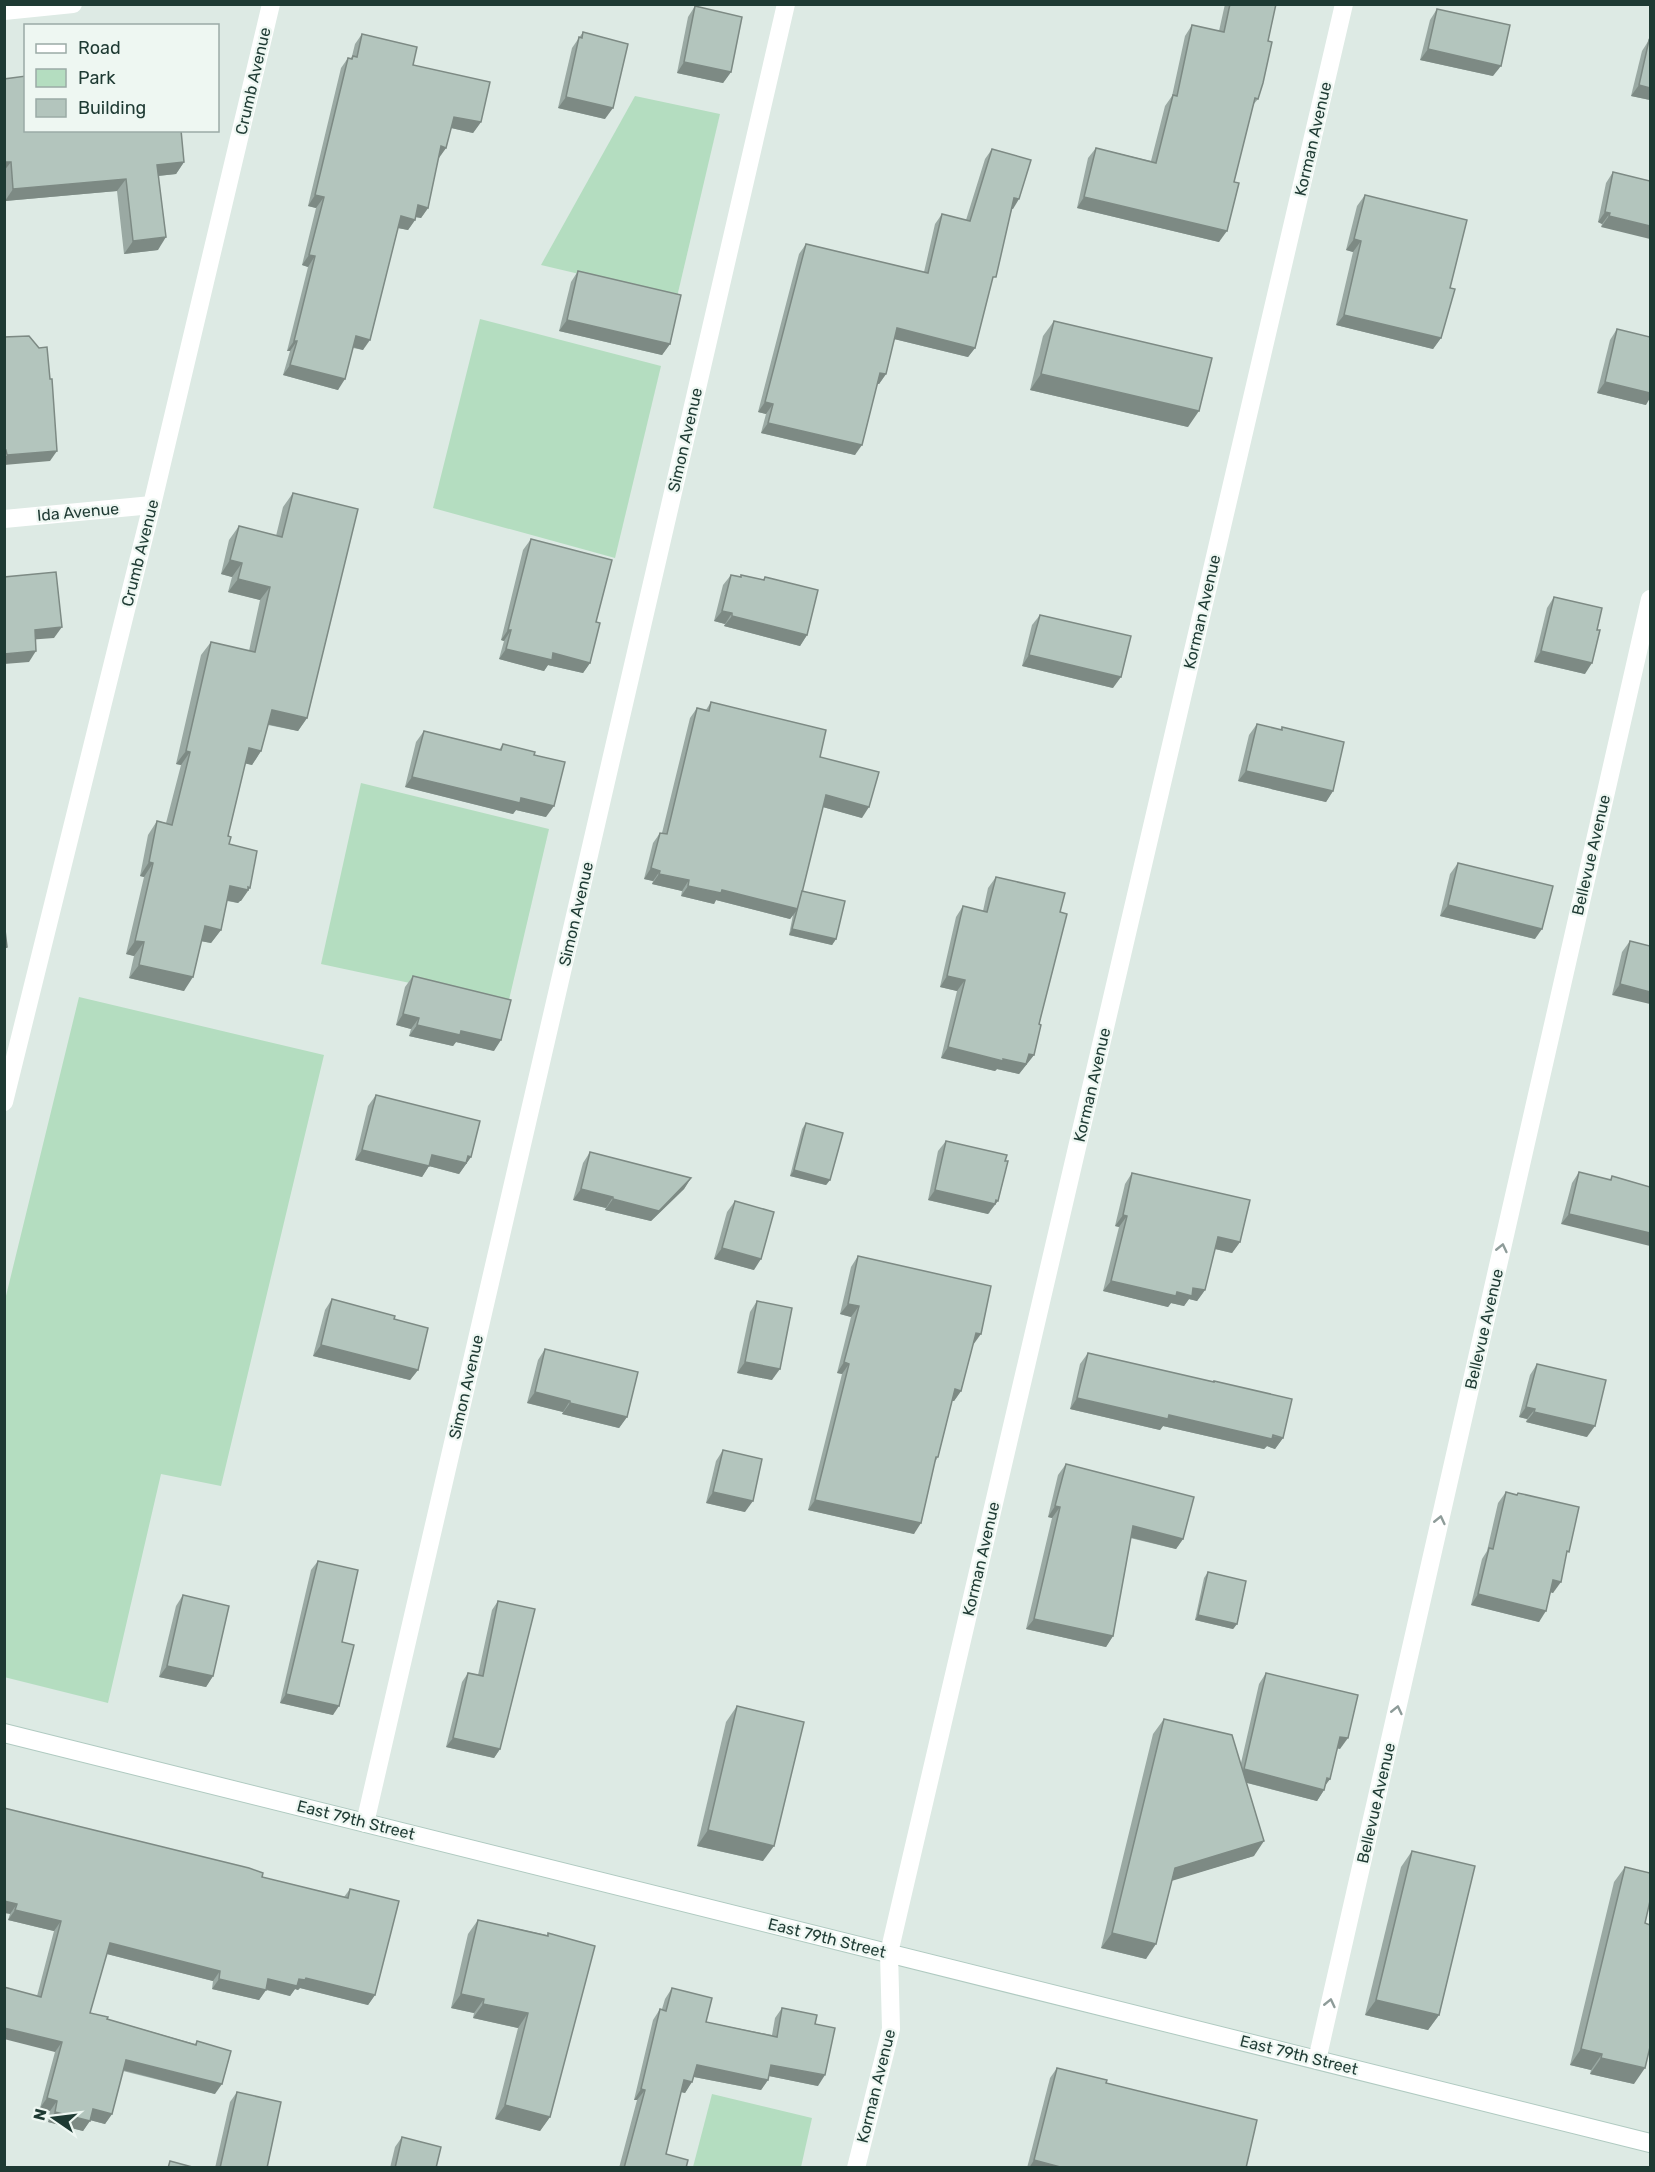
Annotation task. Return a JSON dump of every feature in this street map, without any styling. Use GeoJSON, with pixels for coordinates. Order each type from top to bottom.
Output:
{"type":"FeatureCollection","features":[{"type":"Feature","properties":{"kind":"street"},"geometry":{"type":"LineString","coordinates":[[4,11],[73,4]]}},
{"type":"Feature","properties":{"kind":"street","name":"Crumb Avenue"},"geometry":{"type":"LineString","coordinates":[[4,1102],[12,1041],[152,504],[271,4]]}},
{"type":"Feature","properties":{"kind":"street","name":"Simon Avenue"},"geometry":{"type":"LineString","coordinates":[[365,1823],[786,4]]}},
{"type":"Feature","properties":{"kind":"street","name":"Korman Avenue"},"geometry":{"type":"LineString","coordinates":[[855,2168],[891,2029],[889,1953],[1344,4]]}},
{"type":"Feature","properties":{"kind":"street","name":"Ida Avenue"},"geometry":{"type":"LineString","coordinates":[[4,519],[152,504]]}},
{"type":"Feature","properties":{"kind":"street","name":"Bellevue Avenue"},"geometry":{"type":"LineString","coordinates":[[1317,2060],[1645,647],[1650,599]]}},
{"type":"Feature","properties":{"kind":"street","name":"East 79th Street"},"geometry":{"type":"LineString","coordinates":[[4,1733],[1650,2142]]}},
{"type":"Feature","properties":{"kind":"green space"},"geometry":{"type":"Polygon","coordinates":[[[635,96],[720,114],[677,297],[541,265],[635,96]]]}},
{"type":"Feature","properties":{"kind":"green space"},"geometry":{"type":"Polygon","coordinates":[[[480,319],[661,366],[615,558],[433,508],[480,319]]]}},
{"type":"Feature","properties":{"kind":"green space"},"geometry":{"type":"Polygon","coordinates":[[[361,783],[549,829],[508,1004],[321,964],[361,783]]]}},
{"type":"Feature","properties":{"kind":"green space"},"geometry":{"type":"Polygon","coordinates":[[[79,997],[324,1055],[221,1486],[161,1474],[108,1703],[4,1677],[5,1300],[79,997]]]}},
{"type":"Feature","properties":{"kind":"green space"},"geometry":{"type":"Polygon","coordinates":[[[712,2094],[812,2118],[801,2167],[693,2167],[712,2094]]]}},
{"type":"Feature","properties":{"kind":"building"},"geometry":{"type":"Polygon","coordinates":[[[1230,4],[1276,4],[1268,41],[1272,42],[1263,83],[1258,99],[1255,98],[1234,182],[1239,183],[1227,231],[1084,197],[1096,148],[1156,163],[1173,95],[1177,96],[1192,25],[1224,32],[1230,4]]]}},
{"type":"Feature","properties":{"kind":"building"},"geometry":{"type":"Polygon","coordinates":[[[695,6],[742,17],[731,72],[684,62],[695,6]]]}},
{"type":"Feature","properties":{"kind":"building"},"geometry":{"type":"Polygon","coordinates":[[[1437,9],[1510,25],[1501,66],[1428,49],[1437,9]]]}},
{"type":"Feature","properties":{"kind":"building"},"geometry":{"type":"Polygon","coordinates":[[[583,32],[628,44],[613,108],[566,97],[579,37],[582,38],[583,32]]]}},
{"type":"Feature","properties":{"kind":"building"},"geometry":{"type":"Polygon","coordinates":[[[362,34],[417,47],[413,65],[490,82],[481,122],[454,117],[446,148],[441,146],[428,208],[418,205],[415,220],[401,216],[370,340],[356,336],[345,379],[290,365],[315,256],[309,255],[324,197],[315,195],[348,58],[357,57],[362,34]]]}},
{"type":"Feature","properties":{"kind":"building"},"geometry":{"type":"Polygon","coordinates":[[[1650,41],[1650,88],[1639,85],[1650,41]]]}},
{"type":"Feature","properties":{"kind":"building"},"geometry":{"type":"Polygon","coordinates":[[[24,76],[24,132],[181,132],[184,162],[157,165],[166,237],[133,241],[126,179],[13,189],[11,162],[4,162],[4,79],[24,76]]]}},
{"type":"Feature","properties":{"kind":"building"},"geometry":{"type":"Polygon","coordinates":[[[992,149],[1031,160],[1019,199],[1014,198],[996,277],[993,277],[975,348],[897,328],[886,374],[880,373],[862,445],[768,423],[773,404],[765,402],[806,244],[928,273],[942,214],[970,221],[992,149]]]}},
{"type":"Feature","properties":{"kind":"building"},"geometry":{"type":"Polygon","coordinates":[[[1613,172],[1650,181],[1650,226],[1609,216],[1610,213],[1605,212],[1613,172]]]}},
{"type":"Feature","properties":{"kind":"building"},"geometry":{"type":"Polygon","coordinates":[[[1365,195],[1467,220],[1450,288],[1455,289],[1441,338],[1344,315],[1361,241],[1354,239],[1365,195]]]}},
{"type":"Feature","properties":{"kind":"building"},"geometry":{"type":"Polygon","coordinates":[[[578,271],[681,295],[670,344],[567,320],[578,271]]]}},
{"type":"Feature","properties":{"kind":"building"},"geometry":{"type":"Polygon","coordinates":[[[1054,321],[1212,358],[1199,411],[1041,374],[1054,321]]]}},
{"type":"Feature","properties":{"kind":"building"},"geometry":{"type":"Polygon","coordinates":[[[1617,329],[1650,337],[1650,393],[1605,382],[1617,329]]]}},
{"type":"Feature","properties":{"kind":"building"},"geometry":{"type":"Polygon","coordinates":[[[29,336],[39,348],[47,347],[50,379],[52,379],[57,451],[7,455],[4,450],[4,337],[29,336]]]}},
{"type":"Feature","properties":{"kind":"building"},"geometry":{"type":"Polygon","coordinates":[[[293,493],[358,509],[307,718],[272,710],[261,751],[249,748],[228,836],[231,837],[229,844],[257,851],[250,888],[248,887],[248,890],[230,886],[221,930],[205,926],[193,977],[139,965],[144,942],[135,941],[153,863],[149,862],[157,821],[172,825],[190,752],[186,751],[211,642],[255,652],[270,587],[238,579],[242,563],[230,560],[239,526],[282,537],[293,493]]]}},
{"type":"Feature","properties":{"kind":"building"},"geometry":{"type":"Polygon","coordinates":[[[531,539],[612,560],[596,622],[600,623],[590,663],[553,653],[552,660],[506,649],[511,630],[508,630],[531,539]]]}},
{"type":"Feature","properties":{"kind":"building"},"geometry":{"type":"Polygon","coordinates":[[[56,572],[62,627],[35,630],[36,651],[4,654],[4,577],[56,572]]]}},
{"type":"Feature","properties":{"kind":"building"},"geometry":{"type":"Polygon","coordinates":[[[731,575],[764,580],[765,577],[818,590],[807,635],[732,616],[732,613],[722,611],[731,575]]]}},
{"type":"Feature","properties":{"kind":"building"},"geometry":{"type":"Polygon","coordinates":[[[1554,597],[1602,608],[1597,630],[1600,630],[1592,663],[1541,651],[1554,597]]]}},
{"type":"Feature","properties":{"kind":"building"},"geometry":{"type":"Polygon","coordinates":[[[1040,615],[1131,636],[1121,677],[1029,655],[1040,615]]]}},
{"type":"Feature","properties":{"kind":"building"},"geometry":{"type":"Polygon","coordinates":[[[711,702],[826,730],[820,757],[879,772],[869,807],[826,795],[798,909],[722,890],[721,893],[688,886],[689,880],[659,874],[660,871],[651,868],[660,833],[667,834],[697,708],[709,711],[711,702]]]}},
{"type":"Feature","properties":{"kind":"building"},"geometry":{"type":"Polygon","coordinates":[[[1257,724],[1282,730],[1282,727],[1344,742],[1333,791],[1246,771],[1257,724]]]}},
{"type":"Feature","properties":{"kind":"building"},"geometry":{"type":"Polygon","coordinates":[[[424,731],[501,750],[503,744],[535,752],[534,755],[565,762],[554,806],[521,798],[520,803],[412,777],[424,731]]]}},
{"type":"Feature","properties":{"kind":"building"},"geometry":{"type":"Polygon","coordinates":[[[1458,863],[1553,886],[1542,929],[1448,905],[1458,863]]]}},
{"type":"Feature","properties":{"kind":"building"},"geometry":{"type":"Polygon","coordinates":[[[996,877],[1065,893],[1060,912],[1067,914],[1039,1024],[1041,1025],[1034,1055],[1029,1054],[1026,1064],[1003,1059],[1003,1061],[948,1047],[965,980],[947,976],[963,906],[987,912],[996,877]]]}},
{"type":"Feature","properties":{"kind":"building"},"geometry":{"type":"Polygon","coordinates":[[[802,891],[845,901],[836,939],[792,929],[802,891]]]}},
{"type":"Feature","properties":{"kind":"building"},"geometry":{"type":"Polygon","coordinates":[[[4,921],[7,947],[4,948],[4,921]]]}},
{"type":"Feature","properties":{"kind":"building"},"geometry":{"type":"Polygon","coordinates":[[[1630,941],[1650,946],[1650,992],[1620,984],[1630,941]]]}},
{"type":"Feature","properties":{"kind":"building"},"geometry":{"type":"Polygon","coordinates":[[[413,976],[511,1000],[501,1040],[461,1031],[460,1035],[417,1025],[419,1018],[403,1014],[413,976]]]}},
{"type":"Feature","properties":{"kind":"building"},"geometry":{"type":"Polygon","coordinates":[[[376,1095],[480,1121],[471,1157],[468,1156],[466,1163],[432,1155],[429,1166],[362,1150],[376,1095]]]}},
{"type":"Feature","properties":{"kind":"building"},"geometry":{"type":"Polygon","coordinates":[[[806,1123],[843,1133],[830,1180],[794,1170],[806,1123]]]}},
{"type":"Feature","properties":{"kind":"building"},"geometry":{"type":"Polygon","coordinates":[[[946,1141],[1007,1155],[1005,1161],[1008,1161],[998,1201],[996,1200],[995,1204],[935,1190],[946,1141]]]}},
{"type":"Feature","properties":{"kind":"building"},"geometry":{"type":"Polygon","coordinates":[[[590,1152],[691,1178],[659,1211],[581,1189],[590,1152]]]}},
{"type":"Feature","properties":{"kind":"building"},"geometry":{"type":"Polygon","coordinates":[[[1579,1172],[1611,1180],[1612,1176],[1650,1187],[1650,1233],[1569,1214],[1579,1172]]]}},
{"type":"Feature","properties":{"kind":"building"},"geometry":{"type":"Polygon","coordinates":[[[1132,1173],[1250,1200],[1240,1242],[1218,1237],[1205,1290],[1193,1288],[1192,1296],[1177,1292],[1176,1296],[1111,1281],[1127,1216],[1123,1215],[1132,1173]]]}},
{"type":"Feature","properties":{"kind":"building"},"geometry":{"type":"Polygon","coordinates":[[[735,1201],[774,1212],[761,1259],[722,1248],[735,1201]]]}},
{"type":"Feature","properties":{"kind":"building"},"geometry":{"type":"Polygon","coordinates":[[[858,1256],[991,1286],[981,1334],[976,1333],[961,1391],[955,1389],[921,1523],[815,1500],[849,1364],[844,1362],[859,1306],[848,1304],[858,1256]]]}},
{"type":"Feature","properties":{"kind":"building"},"geometry":{"type":"Polygon","coordinates":[[[332,1299],[395,1316],[394,1319],[428,1328],[418,1370],[321,1345],[332,1299]]]}},
{"type":"Feature","properties":{"kind":"building"},"geometry":{"type":"Polygon","coordinates":[[[757,1301],[792,1308],[780,1369],[745,1362],[757,1301]]]}},
{"type":"Feature","properties":{"kind":"building"},"geometry":{"type":"Polygon","coordinates":[[[545,1349],[638,1372],[627,1417],[535,1392],[545,1349]]]}},
{"type":"Feature","properties":{"kind":"building"},"geometry":{"type":"Polygon","coordinates":[[[1088,1353],[1292,1399],[1283,1438],[1273,1435],[1272,1439],[1169,1415],[1168,1419],[1077,1398],[1088,1353]]]}},
{"type":"Feature","properties":{"kind":"building"},"geometry":{"type":"Polygon","coordinates":[[[1537,1364],[1606,1380],[1595,1426],[1534,1412],[1535,1409],[1526,1407],[1537,1364]]]}},
{"type":"Feature","properties":{"kind":"building"},"geometry":{"type":"Polygon","coordinates":[[[723,1450],[762,1459],[753,1501],[713,1492],[723,1450]]]}},
{"type":"Feature","properties":{"kind":"building"},"geometry":{"type":"Polygon","coordinates":[[[1066,1464],[1194,1497],[1183,1539],[1133,1526],[1113,1636],[1034,1619],[1060,1507],[1055,1506],[1066,1464]]]}},
{"type":"Feature","properties":{"kind":"building"},"geometry":{"type":"Polygon","coordinates":[[[1506,1492],[1579,1507],[1561,1582],[1553,1580],[1546,1611],[1478,1594],[1489,1548],[1493,1549],[1506,1492]]]}},
{"type":"Feature","properties":{"kind":"building"},"geometry":{"type":"Polygon","coordinates":[[[318,1561],[358,1570],[342,1642],[354,1645],[339,1706],[286,1694],[318,1561]]]}},
{"type":"Feature","properties":{"kind":"building"},"geometry":{"type":"Polygon","coordinates":[[[1208,1572],[1246,1581],[1237,1624],[1198,1615],[1208,1572]]]}},
{"type":"Feature","properties":{"kind":"building"},"geometry":{"type":"Polygon","coordinates":[[[183,1595],[229,1606],[213,1676],[167,1666],[183,1595]]]}},
{"type":"Feature","properties":{"kind":"building"},"geometry":{"type":"Polygon","coordinates":[[[498,1601],[535,1609],[500,1749],[453,1738],[468,1673],[483,1676],[498,1601]]]}},
{"type":"Feature","properties":{"kind":"building"},"geometry":{"type":"Polygon","coordinates":[[[1266,1673],[1358,1695],[1348,1738],[1340,1737],[1330,1779],[1327,1778],[1324,1790],[1244,1769],[1266,1673]]]}},
{"type":"Feature","properties":{"kind":"building"},"geometry":{"type":"Polygon","coordinates":[[[737,1706],[804,1722],[774,1846],[708,1830],[737,1706]]]}},
{"type":"Feature","properties":{"kind":"building"},"geometry":{"type":"Polygon","coordinates":[[[1164,1719],[1232,1735],[1264,1841],[1175,1868],[1156,1944],[1112,1933],[1164,1719]]]}},
{"type":"Feature","properties":{"kind":"building"},"geometry":{"type":"Polygon","coordinates":[[[4,1808],[249,1868],[263,1873],[262,1877],[348,1898],[350,1889],[399,1901],[375,1995],[306,1978],[305,1980],[299,1979],[297,1986],[268,1979],[266,1990],[219,1979],[220,1971],[110,1943],[90,2013],[196,2045],[197,2041],[231,2051],[222,2084],[126,2060],[112,2114],[93,2109],[90,2121],[55,2112],[57,2101],[47,2098],[62,2042],[4,2028],[4,1987],[41,1997],[61,1921],[15,1910],[17,1904],[4,1901],[4,1808]]]}},
{"type":"Feature","properties":{"kind":"building"},"geometry":{"type":"Polygon","coordinates":[[[1412,1851],[1475,1866],[1439,2015],[1376,2000],[1412,1851]]]}},
{"type":"Feature","properties":{"kind":"building"},"geometry":{"type":"Polygon","coordinates":[[[1625,1867],[1650,1873],[1650,1901],[1645,1923],[1650,1925],[1650,2047],[1645,2068],[1601,2058],[1602,2054],[1581,2049],[1625,1867]]]}},
{"type":"Feature","properties":{"kind":"building"},"geometry":{"type":"Polygon","coordinates":[[[478,1920],[548,1936],[548,1933],[595,1946],[550,2117],[505,2105],[528,2013],[483,2004],[484,1999],[461,1994],[478,1920]]]}},
{"type":"Feature","properties":{"kind":"building"},"geometry":{"type":"Polygon","coordinates":[[[672,1988],[712,1998],[706,2022],[777,2037],[782,2008],[817,2015],[815,2024],[835,2028],[825,2075],[771,2065],[768,2080],[697,2065],[692,2082],[684,2080],[666,2154],[688,2160],[686,2168],[624,2168],[645,2090],[641,2089],[660,2009],[666,2011],[672,1988]]]}},
{"type":"Feature","properties":{"kind":"building"},"geometry":{"type":"Polygon","coordinates":[[[1057,2068],[1107,2080],[1106,2083],[1257,2120],[1246,2168],[1064,2168],[1034,2160],[1057,2068]]]}},
{"type":"Feature","properties":{"kind":"building"},"geometry":{"type":"Polygon","coordinates":[[[237,2092],[281,2102],[267,2168],[220,2168],[237,2092]]]}},
{"type":"Feature","properties":{"kind":"building"},"geometry":{"type":"Polygon","coordinates":[[[402,2137],[441,2147],[436,2168],[395,2168],[402,2137]]]}},
{"type":"Feature","properties":{"kind":"building"},"geometry":{"type":"Polygon","coordinates":[[[170,2161],[196,2168],[168,2168],[170,2161]]]}}]}
